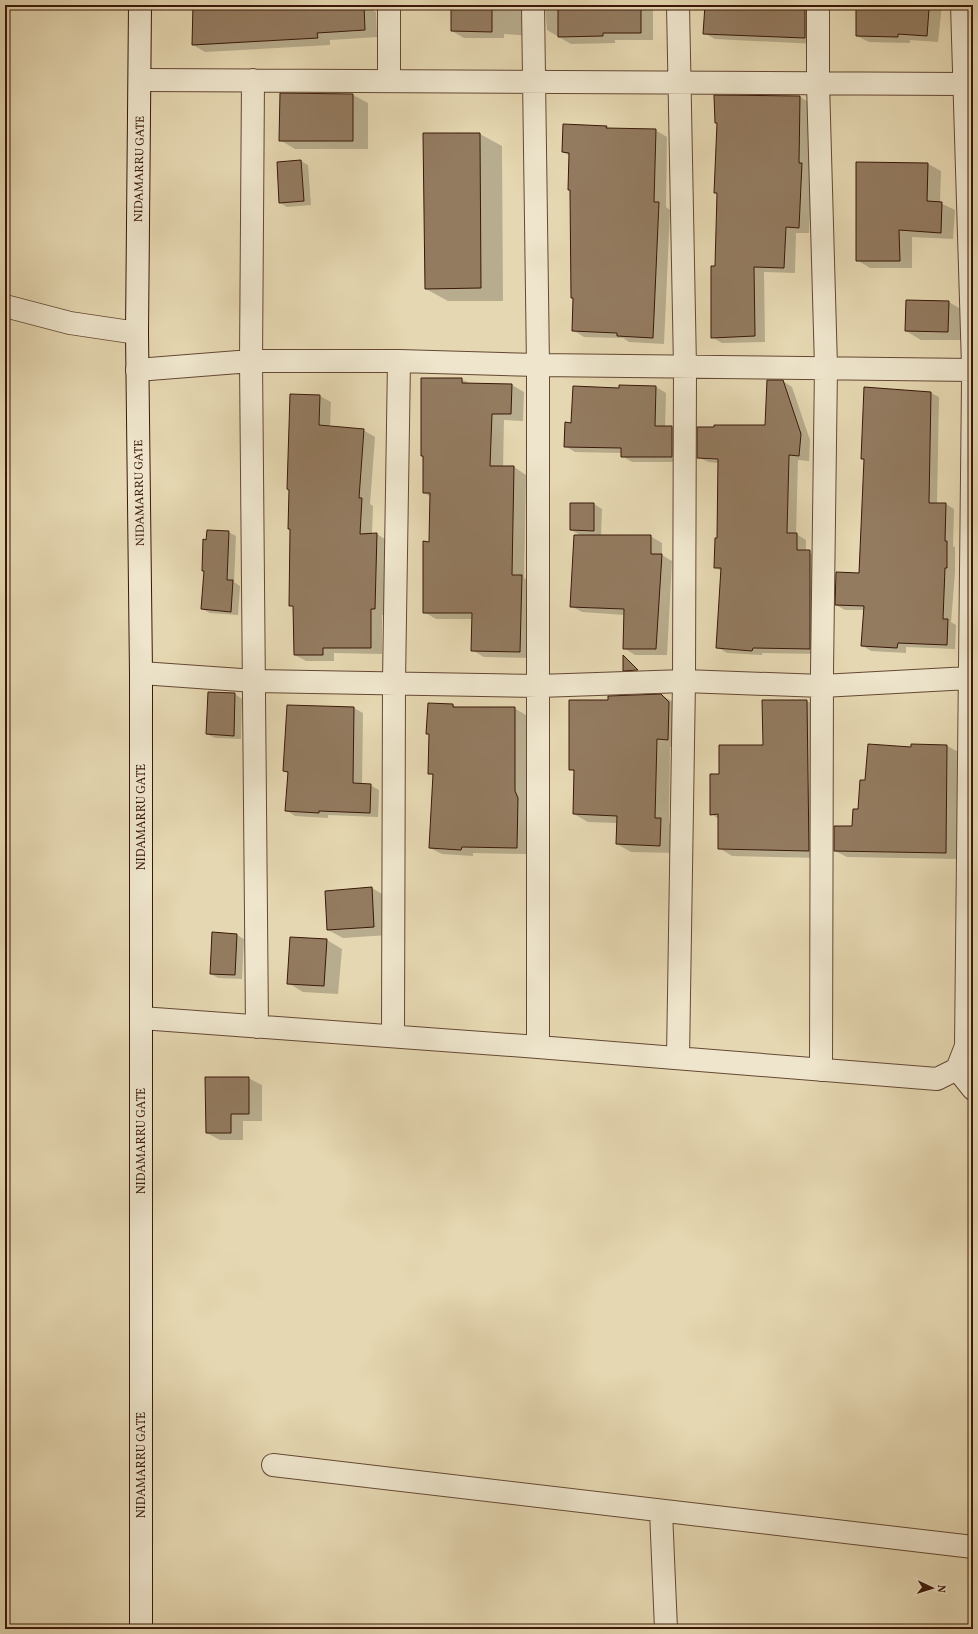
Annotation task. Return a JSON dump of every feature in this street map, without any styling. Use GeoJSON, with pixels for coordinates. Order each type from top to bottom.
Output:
{"type":"FeatureCollection","features":[{"type":"Feature","properties":{"kind":"street","name":"NIDAMARRU GATE"},"geometry":{"type":"LineString","coordinates":[[140,5],[137,370],[141,673],[141,1629]]}},
{"type":"Feature","properties":{"kind":"street"},"geometry":{"type":"LineString","coordinates":[[389,5],[389,81]]}},
{"type":"Feature","properties":{"kind":"street"},"geometry":{"type":"LineString","coordinates":[[533,5],[538,365],[538,1047]]}},
{"type":"Feature","properties":{"kind":"street"},"geometry":{"type":"LineString","coordinates":[[678,5],[678,83],[685,367],[684,681],[678,1058]]}},
{"type":"Feature","properties":{"kind":"street"},"geometry":{"type":"LineString","coordinates":[[818,5],[818,83],[826,367],[822,686],[821,1070]]}},
{"type":"Feature","properties":{"kind":"street"},"geometry":{"type":"LineString","coordinates":[[962,5],[963,84],[973,366]]}},
{"type":"Feature","properties":{"kind":"street"},"geometry":{"type":"LineString","coordinates":[[140,80],[963,84]]}},
{"type":"Feature","properties":{"kind":"street"},"geometry":{"type":"LineString","coordinates":[[253,80],[250,361],[255,681],[256,1027]]}},
{"type":"Feature","properties":{"kind":"street"},"geometry":{"type":"LineString","coordinates":[[5,306],[70,323],[137,333]]}},
{"type":"Feature","properties":{"kind":"street"},"geometry":{"type":"LineString","coordinates":[[137,370],[250,361],[399,361],[538,365],[826,367],[973,370]]}},
{"type":"Feature","properties":{"kind":"street"},"geometry":{"type":"LineString","coordinates":[[393,1036],[394,682],[399,361]]}},
{"type":"Feature","properties":{"kind":"street"},"geometry":{"type":"LineString","coordinates":[[141,1018],[538,1047],[937,1079],[957,1069],[966,1046],[970,986],[969,678],[973,381]]}},
{"type":"Feature","properties":{"kind":"street"},"geometry":{"type":"LineString","coordinates":[[141,673],[255,681],[394,682],[539,686],[684,681],[822,686],[969,678]]}},
{"type":"Feature","properties":{"kind":"street"},"geometry":{"type":"LineString","coordinates":[[957,1069],[973,1088]]}},
{"type":"Feature","properties":{"kind":"street"},"geometry":{"type":"LineString","coordinates":[[272,1465],[973,1548]]}},
{"type":"Feature","properties":{"kind":"street"},"geometry":{"type":"LineString","coordinates":[[661,1511],[666,1629]]}},
{"type":"Feature","properties":{"kind":"building"},"geometry":{"type":"Polygon","coordinates":[[[193,5],[364,5],[365,30],[317,33],[318,38],[192,45],[193,5]]]}},
{"type":"Feature","properties":{"kind":"building"},"geometry":{"type":"Polygon","coordinates":[[[451,5],[492,5],[492,32],[451,31],[451,5]]]}},
{"type":"Feature","properties":{"kind":"building"},"geometry":{"type":"Polygon","coordinates":[[[558,5],[641,5],[641,33],[603,33],[603,36],[558,37],[558,5]]]}},
{"type":"Feature","properties":{"kind":"building"},"geometry":{"type":"Polygon","coordinates":[[[705,5],[805,6],[805,38],[703,34],[705,5]]]}},
{"type":"Feature","properties":{"kind":"building"},"geometry":{"type":"Polygon","coordinates":[[[856,6],[929,9],[927,36],[898,34],[898,37],[856,36],[856,6]]]}},
{"type":"Feature","properties":{"kind":"building"},"geometry":{"type":"Polygon","coordinates":[[[280,93],[353,94],[353,141],[279,141],[280,93]]]}},
{"type":"Feature","properties":{"kind":"building"},"geometry":{"type":"Polygon","coordinates":[[[714,95],[800,96],[799,163],[802,163],[799,228],[786,227],[784,268],[754,267],[755,336],[711,338],[711,266],[715,266],[717,193],[714,193],[717,123],[715,123],[714,95]]]}},
{"type":"Feature","properties":{"kind":"building"},"geometry":{"type":"Polygon","coordinates":[[[563,124],[607,126],[606,128],[656,129],[654,202],[659,202],[653,338],[617,336],[617,333],[572,331],[573,298],[571,298],[570,190],[568,190],[569,153],[562,152],[563,124]]]}},
{"type":"Feature","properties":{"kind":"building"},"geometry":{"type":"Polygon","coordinates":[[[423,133],[480,133],[481,288],[425,289],[423,133]]]}},
{"type":"Feature","properties":{"kind":"building"},"geometry":{"type":"Polygon","coordinates":[[[301,160],[304,201],[279,203],[277,162],[301,160]]]}},
{"type":"Feature","properties":{"kind":"building"},"geometry":{"type":"Polygon","coordinates":[[[856,162],[928,163],[927,201],[942,202],[941,233],[899,230],[900,261],[856,261],[856,162]]]}},
{"type":"Feature","properties":{"kind":"building"},"geometry":{"type":"Polygon","coordinates":[[[906,300],[949,301],[948,332],[905,331],[906,300]]]}},
{"type":"Feature","properties":{"kind":"building"},"geometry":{"type":"Polygon","coordinates":[[[421,378],[462,378],[462,383],[512,384],[511,414],[492,414],[490,466],[514,466],[512,575],[522,575],[520,652],[471,651],[472,613],[423,613],[423,541],[429,542],[430,493],[423,493],[423,456],[421,456],[421,378]]]}},
{"type":"Feature","properties":{"kind":"building"},"geometry":{"type":"Polygon","coordinates":[[[767,380],[783,380],[801,434],[799,456],[789,455],[787,533],[797,533],[797,550],[810,550],[810,649],[753,648],[752,651],[716,648],[721,568],[714,568],[715,538],[717,538],[718,459],[697,458],[697,427],[714,427],[714,425],[765,425],[767,380]]]}},
{"type":"Feature","properties":{"kind":"building"},"geometry":{"type":"Polygon","coordinates":[[[619,385],[656,386],[655,426],[672,426],[672,457],[621,457],[621,448],[564,447],[565,422],[571,423],[573,386],[619,388],[619,385]]]}},
{"type":"Feature","properties":{"kind":"building"},"geometry":{"type":"Polygon","coordinates":[[[864,387],[931,392],[929,503],[946,503],[945,541],[947,541],[947,568],[945,568],[943,619],[948,619],[947,645],[898,643],[897,648],[861,646],[864,606],[835,605],[836,572],[859,573],[864,459],[861,459],[864,387]]]}},
{"type":"Feature","properties":{"kind":"building"},"geometry":{"type":"Polygon","coordinates":[[[290,394],[320,395],[319,425],[364,429],[359,498],[362,498],[360,534],[377,533],[375,609],[371,609],[371,648],[323,648],[323,655],[294,655],[293,606],[289,606],[290,529],[288,529],[289,490],[287,489],[290,394]]]}},
{"type":"Feature","properties":{"kind":"building"},"geometry":{"type":"Polygon","coordinates":[[[570,503],[594,503],[594,531],[570,530],[570,503]]]}},
{"type":"Feature","properties":{"kind":"building"},"geometry":{"type":"Polygon","coordinates":[[[207,530],[229,531],[227,580],[233,580],[231,612],[201,609],[204,571],[202,571],[203,539],[206,540],[207,530]]]}},
{"type":"Feature","properties":{"kind":"building"},"geometry":{"type":"Polygon","coordinates":[[[574,535],[651,535],[651,554],[662,554],[656,649],[623,649],[624,609],[570,607],[574,535]]]}},
{"type":"Feature","properties":{"kind":"building"},"geometry":{"type":"Polygon","coordinates":[[[623,655],[638,670],[623,671],[623,655]]]}},
{"type":"Feature","properties":{"kind":"building"},"geometry":{"type":"Polygon","coordinates":[[[208,692],[235,693],[234,736],[206,734],[208,692]]]}},
{"type":"Feature","properties":{"kind":"building"},"geometry":{"type":"Polygon","coordinates":[[[661,694],[669,702],[668,740],[657,739],[655,818],[661,818],[660,846],[616,844],[617,816],[573,814],[574,770],[569,770],[569,700],[608,700],[608,696],[661,694]]]}},
{"type":"Feature","properties":{"kind":"building"},"geometry":{"type":"Polygon","coordinates":[[[762,700],[807,700],[809,851],[718,849],[718,814],[710,815],[710,774],[719,774],[719,745],[763,745],[762,700]]]}},
{"type":"Feature","properties":{"kind":"building"},"geometry":{"type":"Polygon","coordinates":[[[428,703],[453,704],[453,707],[515,707],[515,791],[518,798],[517,848],[462,847],[461,850],[429,848],[433,774],[428,774],[429,734],[426,734],[428,703]]]}},
{"type":"Feature","properties":{"kind":"building"},"geometry":{"type":"Polygon","coordinates":[[[287,705],[354,707],[353,783],[371,784],[370,813],[285,811],[288,772],[283,771],[287,705]]]}},
{"type":"Feature","properties":{"kind":"building"},"geometry":{"type":"Polygon","coordinates":[[[868,744],[911,747],[911,744],[947,745],[946,853],[834,851],[834,826],[852,826],[853,809],[858,809],[860,780],[865,780],[868,744]]]}},
{"type":"Feature","properties":{"kind":"building"},"geometry":{"type":"Polygon","coordinates":[[[372,887],[374,927],[327,930],[325,891],[372,887]]]}},
{"type":"Feature","properties":{"kind":"building"},"geometry":{"type":"Polygon","coordinates":[[[212,932],[237,934],[235,975],[210,974],[212,932]]]}},
{"type":"Feature","properties":{"kind":"building"},"geometry":{"type":"Polygon","coordinates":[[[290,937],[327,939],[324,986],[287,984],[290,937]]]}},
{"type":"Feature","properties":{"kind":"building"},"geometry":{"type":"Polygon","coordinates":[[[205,1077],[249,1077],[249,1114],[231,1114],[231,1133],[206,1133],[205,1077]]]}}]}
